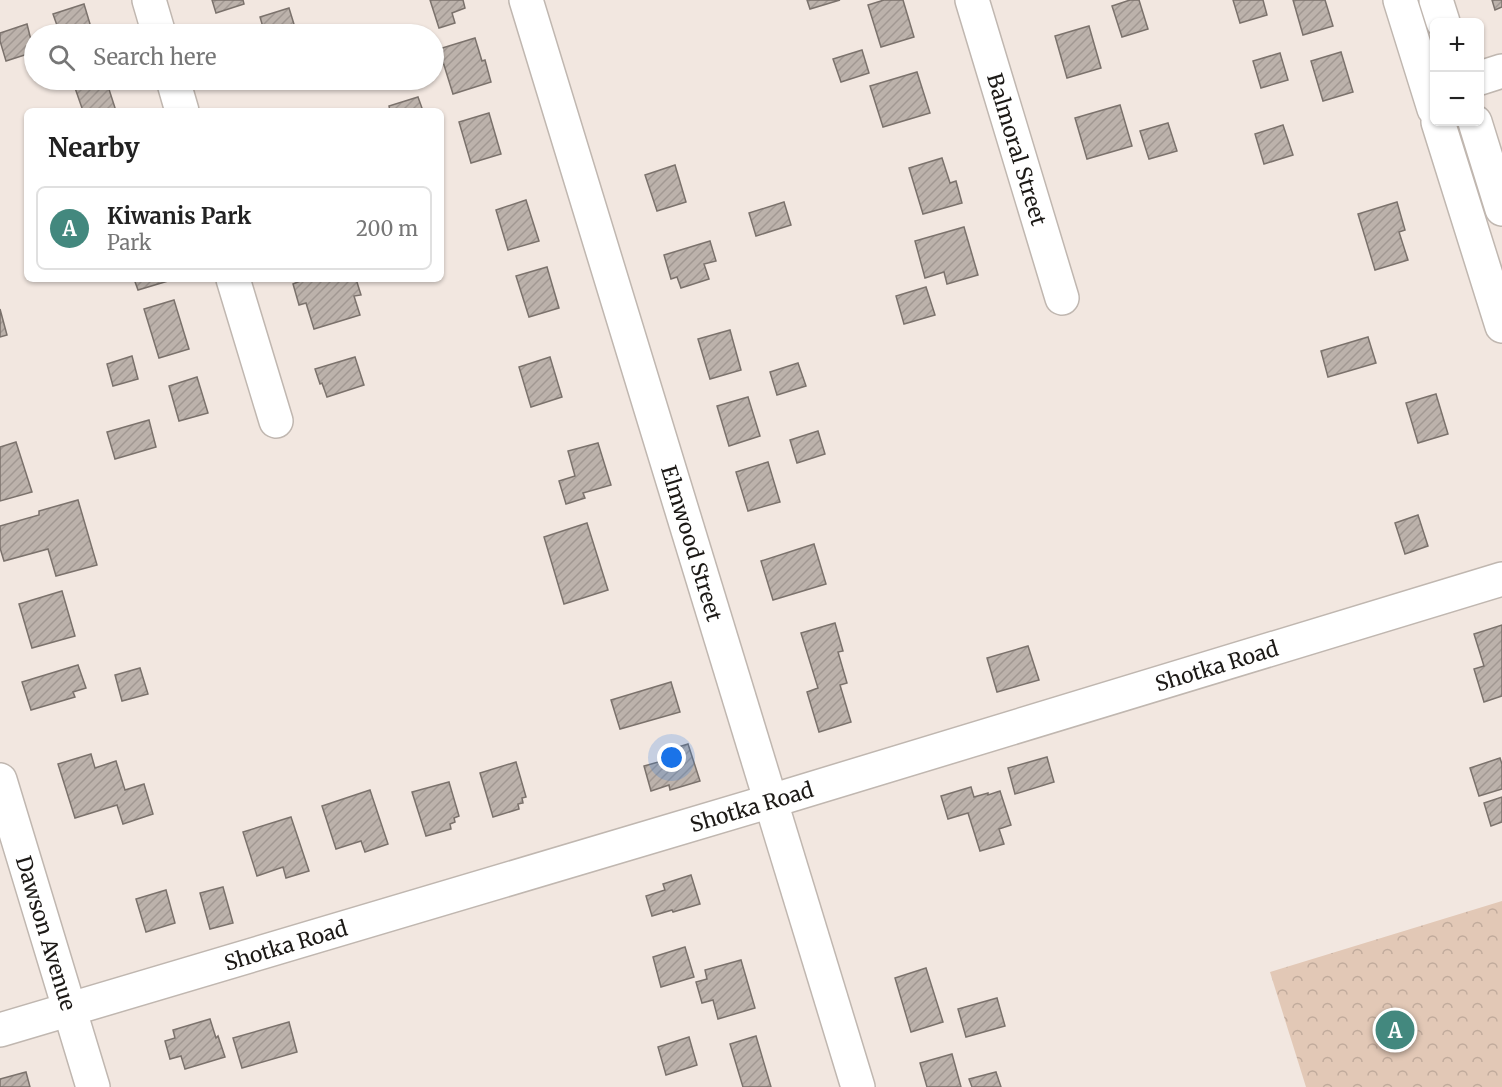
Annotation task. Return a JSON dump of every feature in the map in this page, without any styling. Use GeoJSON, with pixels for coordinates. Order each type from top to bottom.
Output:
{"type":"FeatureCollection","features":[{"type":"Feature","properties":{"kind":"street"},"geometry":{"type":"LineString","coordinates":[[149,0],[156,24]]}},
{"type":"Feature","properties":{"kind":"street","name":"Elmwood Street"},"geometry":{"type":"LineString","coordinates":[[526,0],[858,1087]]}},
{"type":"Feature","properties":{"kind":"street","name":"Balmoral Street"},"geometry":{"type":"LineString","coordinates":[[972,0],[1062,298]]}},
{"type":"Feature","properties":{"kind":"street"},"geometry":{"type":"LineString","coordinates":[[1400,0],[1430,92]]}},
{"type":"Feature","properties":{"kind":"street"},"geometry":{"type":"LineString","coordinates":[[1436,0],[1442,18]]}},
{"type":"Feature","properties":{"kind":"street"},"geometry":{"type":"LineString","coordinates":[[1484,76],[1502,71]]}},
{"type":"Feature","properties":{"kind":"street"},"geometry":{"type":"LineString","coordinates":[[176,90],[181,108]]}},
{"type":"Feature","properties":{"kind":"street"},"geometry":{"type":"LineString","coordinates":[[1441,126],[1502,326]]}},
{"type":"Feature","properties":{"kind":"street"},"geometry":{"type":"LineString","coordinates":[[1475,126],[1502,209]]}},
{"type":"Feature","properties":{"kind":"street"},"geometry":{"type":"LineString","coordinates":[[234,282],[276,421]]}},
{"type":"Feature","properties":{"kind":"street","name":"Shotka Road"},"geometry":{"type":"LineString","coordinates":[[0,1030],[771,801],[1502,579]]}},
{"type":"Feature","properties":{"kind":"street","name":"Dawson Avenue"},"geometry":{"type":"LineString","coordinates":[[0,780],[93,1087]]}},
{"type":"Feature","properties":{"kind":"green space"},"geometry":{"type":"Polygon","coordinates":[[[1502,901],[1502,1087],[1306,1087],[1270,972],[1502,901]]]}},
{"type":"Feature","properties":{"kind":"building"},"geometry":{"type":"Polygon","coordinates":[[[212,0],[243,0],[244,4],[216,13],[212,0]]]}},
{"type":"Feature","properties":{"kind":"building"},"geometry":{"type":"Polygon","coordinates":[[[430,0],[463,0],[465,8],[452,13],[455,23],[444,26],[444,24],[438,24],[430,0]]]}},
{"type":"Feature","properties":{"kind":"building"},"geometry":{"type":"Polygon","coordinates":[[[807,0],[840,0],[810,9],[807,0]]]}},
{"type":"Feature","properties":{"kind":"building"},"geometry":{"type":"Polygon","coordinates":[[[884,0],[903,0],[914,37],[881,47],[868,5],[884,0]]]}},
{"type":"Feature","properties":{"kind":"building"},"geometry":{"type":"Polygon","coordinates":[[[1130,0],[1139,0],[1148,29],[1122,37],[1112,6],[1130,0]]]}},
{"type":"Feature","properties":{"kind":"building"},"geometry":{"type":"Polygon","coordinates":[[[1233,0],[1263,0],[1267,15],[1240,23],[1233,0]]]}},
{"type":"Feature","properties":{"kind":"building"},"geometry":{"type":"Polygon","coordinates":[[[1293,0],[1325,0],[1333,26],[1303,35],[1293,0]]]}},
{"type":"Feature","properties":{"kind":"building"},"geometry":{"type":"Polygon","coordinates":[[[1492,0],[1502,0],[1502,7],[1495,10],[1492,0]]]}},
{"type":"Feature","properties":{"kind":"building"},"geometry":{"type":"Polygon","coordinates":[[[84,4],[90,24],[56,24],[53,14],[84,4]]]}},
{"type":"Feature","properties":{"kind":"building"},"geometry":{"type":"Polygon","coordinates":[[[289,8],[294,24],[262,24],[260,17],[289,8]]]}},
{"type":"Feature","properties":{"kind":"building"},"geometry":{"type":"Polygon","coordinates":[[[24,25],[24,55],[6,61],[0,33],[24,25]]]}},
{"type":"Feature","properties":{"kind":"building"},"geometry":{"type":"Polygon","coordinates":[[[1089,26],[1101,68],[1067,78],[1055,36],[1089,26]]]}},
{"type":"Feature","properties":{"kind":"building"},"geometry":{"type":"Polygon","coordinates":[[[475,38],[482,61],[485,60],[491,82],[453,94],[444,65],[444,47],[475,38]]]}},
{"type":"Feature","properties":{"kind":"building"},"geometry":{"type":"Polygon","coordinates":[[[862,50],[869,73],[841,82],[833,59],[862,50]]]}},
{"type":"Feature","properties":{"kind":"building"},"geometry":{"type":"Polygon","coordinates":[[[1341,52],[1353,92],[1323,101],[1311,61],[1341,52]]]}},
{"type":"Feature","properties":{"kind":"building"},"geometry":{"type":"Polygon","coordinates":[[[1280,53],[1288,80],[1261,88],[1253,61],[1280,53]]]}},
{"type":"Feature","properties":{"kind":"building"},"geometry":{"type":"Polygon","coordinates":[[[917,72],[930,113],[883,127],[870,86],[917,72]]]}},
{"type":"Feature","properties":{"kind":"building"},"geometry":{"type":"Polygon","coordinates":[[[76,90],[109,90],[115,108],[82,108],[76,90]]]}},
{"type":"Feature","properties":{"kind":"building"},"geometry":{"type":"Polygon","coordinates":[[[418,97],[422,108],[389,108],[389,106],[418,97]]]}},
{"type":"Feature","properties":{"kind":"building"},"geometry":{"type":"Polygon","coordinates":[[[1120,105],[1132,146],[1087,159],[1075,118],[1120,105]]]}},
{"type":"Feature","properties":{"kind":"building"},"geometry":{"type":"Polygon","coordinates":[[[489,113],[501,154],[471,163],[459,122],[489,113]]]}},
{"type":"Feature","properties":{"kind":"building"},"geometry":{"type":"Polygon","coordinates":[[[1168,123],[1177,151],[1149,159],[1140,131],[1168,123]]]}},
{"type":"Feature","properties":{"kind":"building"},"geometry":{"type":"Polygon","coordinates":[[[1283,125],[1293,155],[1264,164],[1255,134],[1283,125]]]}},
{"type":"Feature","properties":{"kind":"building"},"geometry":{"type":"Polygon","coordinates":[[[942,158],[950,183],[956,181],[962,203],[923,214],[909,168],[942,158]]]}},
{"type":"Feature","properties":{"kind":"building"},"geometry":{"type":"Polygon","coordinates":[[[675,165],[686,202],[657,211],[645,175],[675,165]]]}},
{"type":"Feature","properties":{"kind":"building"},"geometry":{"type":"Polygon","coordinates":[[[526,200],[539,241],[508,250],[496,210],[526,200]]]}},
{"type":"Feature","properties":{"kind":"building"},"geometry":{"type":"Polygon","coordinates":[[[784,202],[791,225],[756,236],[749,213],[784,202]]]}},
{"type":"Feature","properties":{"kind":"building"},"geometry":{"type":"Polygon","coordinates":[[[1397,202],[1405,230],[1399,232],[1408,260],[1375,270],[1358,214],[1397,202]]]}},
{"type":"Feature","properties":{"kind":"building"},"geometry":{"type":"Polygon","coordinates":[[[964,227],[978,275],[947,284],[944,272],[925,278],[915,241],[964,227]]]}},
{"type":"Feature","properties":{"kind":"building"},"geometry":{"type":"Polygon","coordinates":[[[710,241],[716,261],[704,264],[709,279],[681,288],[677,277],[671,279],[664,255],[710,241]]]}},
{"type":"Feature","properties":{"kind":"building"},"geometry":{"type":"Polygon","coordinates":[[[547,267],[559,308],[529,317],[516,276],[547,267]]]}},
{"type":"Feature","properties":{"kind":"building"},"geometry":{"type":"Polygon","coordinates":[[[135,282],[165,282],[138,290],[135,282]]]}},
{"type":"Feature","properties":{"kind":"building"},"geometry":{"type":"Polygon","coordinates":[[[298,282],[357,282],[361,295],[354,296],[360,315],[314,329],[306,303],[299,305],[293,284],[298,282]]]}},
{"type":"Feature","properties":{"kind":"building"},"geometry":{"type":"Polygon","coordinates":[[[926,287],[935,315],[904,324],[896,296],[926,287]]]}},
{"type":"Feature","properties":{"kind":"building"},"geometry":{"type":"Polygon","coordinates":[[[174,300],[189,349],[159,358],[144,309],[174,300]]]}},
{"type":"Feature","properties":{"kind":"building"},"geometry":{"type":"Polygon","coordinates":[[[0,309],[7,335],[0,337],[0,309]]]}},
{"type":"Feature","properties":{"kind":"building"},"geometry":{"type":"Polygon","coordinates":[[[730,330],[741,370],[710,379],[698,339],[730,330]]]}},
{"type":"Feature","properties":{"kind":"building"},"geometry":{"type":"Polygon","coordinates":[[[1368,337],[1376,363],[1328,377],[1321,351],[1368,337]]]}},
{"type":"Feature","properties":{"kind":"building"},"geometry":{"type":"Polygon","coordinates":[[[132,356],[138,379],[113,386],[107,364],[132,356]]]}},
{"type":"Feature","properties":{"kind":"building"},"geometry":{"type":"Polygon","coordinates":[[[355,357],[364,385],[327,397],[315,369],[355,357]]]}},
{"type":"Feature","properties":{"kind":"building"},"geometry":{"type":"Polygon","coordinates":[[[550,357],[562,397],[531,407],[519,367],[550,357]]]}},
{"type":"Feature","properties":{"kind":"building"},"geometry":{"type":"Polygon","coordinates":[[[798,363],[806,386],[777,395],[770,372],[798,363]]]}},
{"type":"Feature","properties":{"kind":"building"},"geometry":{"type":"Polygon","coordinates":[[[197,377],[208,413],[179,421],[169,386],[197,377]]]}},
{"type":"Feature","properties":{"kind":"building"},"geometry":{"type":"Polygon","coordinates":[[[1436,394],[1448,434],[1418,443],[1406,403],[1436,394]]]}},
{"type":"Feature","properties":{"kind":"building"},"geometry":{"type":"Polygon","coordinates":[[[748,397],[760,436],[729,446],[717,406],[748,397]]]}},
{"type":"Feature","properties":{"kind":"building"},"geometry":{"type":"Polygon","coordinates":[[[149,420],[156,447],[115,459],[107,432],[149,420]]]}},
{"type":"Feature","properties":{"kind":"building"},"geometry":{"type":"Polygon","coordinates":[[[818,431],[825,454],[797,463],[790,440],[818,431]]]}},
{"type":"Feature","properties":{"kind":"building"},"geometry":{"type":"Polygon","coordinates":[[[16,442],[32,492],[0,501],[0,447],[16,442]]]}},
{"type":"Feature","properties":{"kind":"building"},"geometry":{"type":"Polygon","coordinates":[[[598,443],[611,485],[583,493],[585,498],[566,504],[559,481],[575,476],[568,451],[598,443]]]}},
{"type":"Feature","properties":{"kind":"building"},"geometry":{"type":"Polygon","coordinates":[[[768,462],[780,502],[748,511],[736,472],[768,462]]]}},
{"type":"Feature","properties":{"kind":"building"},"geometry":{"type":"Polygon","coordinates":[[[78,500],[97,565],[56,576],[48,549],[4,561],[0,548],[0,526],[39,515],[39,511],[78,500]]]}},
{"type":"Feature","properties":{"kind":"building"},"geometry":{"type":"Polygon","coordinates":[[[1418,515],[1428,546],[1405,554],[1395,523],[1418,515]]]}},
{"type":"Feature","properties":{"kind":"building"},"geometry":{"type":"Polygon","coordinates":[[[587,523],[608,590],[564,604],[544,537],[587,523]]]}},
{"type":"Feature","properties":{"kind":"building"},"geometry":{"type":"Polygon","coordinates":[[[814,544],[826,584],[773,600],[761,561],[814,544]]]}},
{"type":"Feature","properties":{"kind":"building"},"geometry":{"type":"Polygon","coordinates":[[[62,591],[75,636],[32,648],[19,604],[62,591]]]}},
{"type":"Feature","properties":{"kind":"building"},"geometry":{"type":"Polygon","coordinates":[[[835,623],[843,651],[838,652],[847,683],[840,685],[851,722],[819,732],[807,692],[818,688],[801,633],[835,623]]]}},
{"type":"Feature","properties":{"kind":"building"},"geometry":{"type":"Polygon","coordinates":[[[1502,625],[1502,696],[1484,702],[1474,669],[1484,666],[1474,634],[1502,625]]]}},
{"type":"Feature","properties":{"kind":"building"},"geometry":{"type":"Polygon","coordinates":[[[1028,646],[1039,680],[997,692],[987,658],[1028,646]]]}},
{"type":"Feature","properties":{"kind":"building"},"geometry":{"type":"Polygon","coordinates":[[[78,665],[86,688],[73,692],[75,697],[31,710],[22,682],[78,665]]]}},
{"type":"Feature","properties":{"kind":"building"},"geometry":{"type":"Polygon","coordinates":[[[140,668],[148,694],[122,701],[115,675],[140,668]]]}},
{"type":"Feature","properties":{"kind":"building"},"geometry":{"type":"Polygon","coordinates":[[[671,682],[680,712],[620,729],[611,700],[671,682]]]}},
{"type":"Feature","properties":{"kind":"building"},"geometry":{"type":"Polygon","coordinates":[[[688,744],[700,781],[670,790],[669,785],[651,791],[644,766],[662,761],[659,753],[688,744]]]}},
{"type":"Feature","properties":{"kind":"building"},"geometry":{"type":"Polygon","coordinates":[[[91,754],[95,768],[116,761],[125,790],[144,784],[153,814],[123,824],[117,805],[75,818],[58,764],[91,754]]]}},
{"type":"Feature","properties":{"kind":"building"},"geometry":{"type":"Polygon","coordinates":[[[1047,757],[1054,782],[1015,794],[1008,768],[1047,757]]]}},
{"type":"Feature","properties":{"kind":"building"},"geometry":{"type":"Polygon","coordinates":[[[1500,758],[1502,789],[1479,796],[1470,768],[1500,758]]]}},
{"type":"Feature","properties":{"kind":"building"},"geometry":{"type":"Polygon","coordinates":[[[516,762],[526,797],[522,798],[523,803],[518,804],[519,809],[493,817],[480,773],[516,762]]]}},
{"type":"Feature","properties":{"kind":"building"},"geometry":{"type":"Polygon","coordinates":[[[449,782],[459,816],[454,818],[455,822],[450,824],[451,829],[426,836],[412,792],[449,782]]]}},
{"type":"Feature","properties":{"kind":"building"},"geometry":{"type":"Polygon","coordinates":[[[971,787],[974,797],[1000,791],[1011,825],[999,829],[1004,844],[980,851],[968,813],[948,819],[941,796],[971,787]]]}},
{"type":"Feature","properties":{"kind":"building"},"geometry":{"type":"Polygon","coordinates":[[[370,790],[388,844],[365,852],[361,841],[336,849],[322,806],[370,790]]]}},
{"type":"Feature","properties":{"kind":"building"},"geometry":{"type":"Polygon","coordinates":[[[1502,797],[1502,822],[1491,826],[1484,803],[1502,797]]]}},
{"type":"Feature","properties":{"kind":"building"},"geometry":{"type":"Polygon","coordinates":[[[291,817],[309,871],[286,878],[283,867],[257,876],[243,832],[291,817]]]}},
{"type":"Feature","properties":{"kind":"building"},"geometry":{"type":"Polygon","coordinates":[[[691,875],[700,904],[652,916],[646,896],[665,890],[663,884],[691,875]]]}},
{"type":"Feature","properties":{"kind":"building"},"geometry":{"type":"Polygon","coordinates":[[[223,887],[233,923],[210,929],[200,893],[223,887]]]}},
{"type":"Feature","properties":{"kind":"building"},"geometry":{"type":"Polygon","coordinates":[[[166,890],[175,923],[146,932],[136,899],[166,890]]]}},
{"type":"Feature","properties":{"kind":"building"},"geometry":{"type":"Polygon","coordinates":[[[685,947],[694,977],[661,987],[653,957],[685,947]]]}},
{"type":"Feature","properties":{"kind":"building"},"geometry":{"type":"Polygon","coordinates":[[[741,960],[755,1008],[718,1019],[713,1000],[702,1003],[696,982],[707,979],[705,970],[741,960]]]}},
{"type":"Feature","properties":{"kind":"building"},"geometry":{"type":"Polygon","coordinates":[[[926,968],[943,1022],[911,1032],[895,978],[926,968]]]}},
{"type":"Feature","properties":{"kind":"building"},"geometry":{"type":"Polygon","coordinates":[[[997,998],[1005,1026],[966,1037],[958,1009],[997,998]]]}},
{"type":"Feature","properties":{"kind":"building"},"geometry":{"type":"Polygon","coordinates":[[[210,1019],[225,1057],[185,1069],[181,1056],[170,1059],[165,1041],[175,1038],[173,1030],[210,1019]]]}},
{"type":"Feature","properties":{"kind":"building"},"geometry":{"type":"Polygon","coordinates":[[[289,1022],[297,1052],[242,1068],[233,1038],[289,1022]]]}},
{"type":"Feature","properties":{"kind":"building"},"geometry":{"type":"Polygon","coordinates":[[[756,1036],[771,1087],[743,1087],[730,1044],[756,1036]]]}},
{"type":"Feature","properties":{"kind":"building"},"geometry":{"type":"Polygon","coordinates":[[[689,1037],[697,1065],[666,1075],[658,1047],[689,1037]]]}},
{"type":"Feature","properties":{"kind":"building"},"geometry":{"type":"Polygon","coordinates":[[[952,1054],[961,1087],[927,1087],[920,1063],[952,1054]]]}},
{"type":"Feature","properties":{"kind":"building"},"geometry":{"type":"Polygon","coordinates":[[[26,1072],[30,1087],[0,1087],[0,1079],[26,1072]]]}},
{"type":"Feature","properties":{"kind":"building"},"geometry":{"type":"Polygon","coordinates":[[[996,1072],[1001,1087],[972,1087],[969,1079],[996,1072]]]}},
{"type":"Feature","properties":{"kind":"place","name":"Kiwanis Park"},"geometry":{"type":"Point","coordinates":[1395,1030]}}]}
